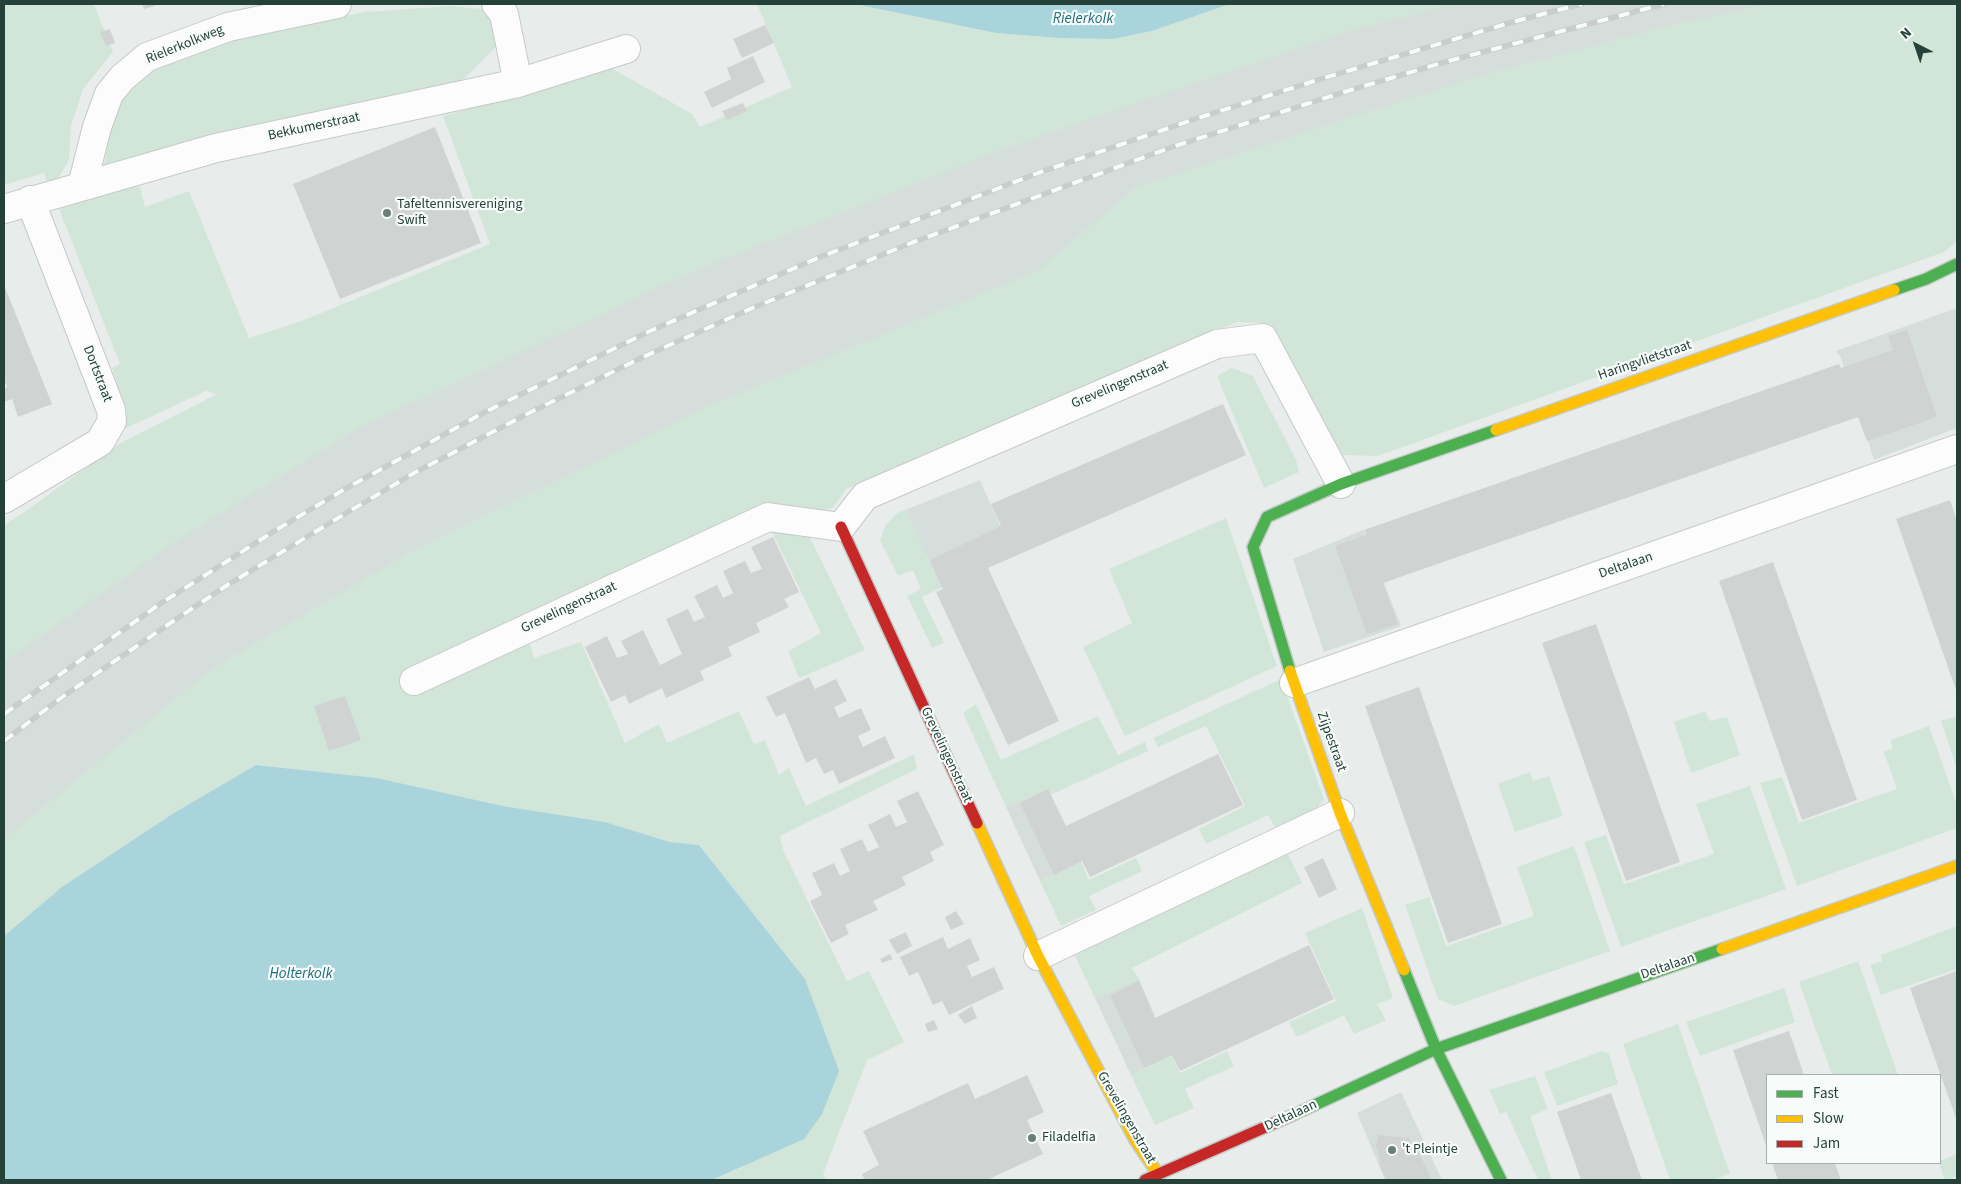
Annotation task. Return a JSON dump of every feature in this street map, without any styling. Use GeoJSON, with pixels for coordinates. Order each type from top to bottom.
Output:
{"type":"FeatureCollection","features":[{"type":"Feature","properties":{"kind":"street","name":"Rielerkolkweg"},"geometry":{"type":"LineString","coordinates":[[82,186],[97,128],[109,94],[122,78],[147,57],[228,27],[337,4]]}},
{"type":"Feature","properties":{"kind":"street"},"geometry":{"type":"LineString","coordinates":[[496,4],[504,14],[518,84]]}},
{"type":"Feature","properties":{"kind":"street","name":"Bekkumerstraat"},"geometry":{"type":"LineString","coordinates":[[4,209],[216,148],[518,84],[626,49]]}},
{"type":"Feature","properties":{"kind":"street","name":"Dortstraat"},"geometry":{"type":"LineString","coordinates":[[4,499],[100,442],[112,421],[111,410],[30,200]]}},
{"type":"Feature","properties":{"kind":"street","name":"Haringvlietstraat"},"geometry":{"type":"LineString","coordinates":[[1341,484],[1926,278],[1957,264]]}},
{"type":"Feature","properties":{"kind":"street","name":"Grevelingenstraat"},"geometry":{"type":"LineString","coordinates":[[841,527],[865,496],[1217,344],[1262,338],[1341,484]]}},
{"type":"Feature","properties":{"kind":"street","name":"Deltalaan"},"geometry":{"type":"LineString","coordinates":[[1294,683],[1957,449]]}},
{"type":"Feature","properties":{"kind":"street","name":"Zijpestraat"},"geometry":{"type":"LineString","coordinates":[[1341,484],[1267,517],[1253,547],[1294,683],[1340,813],[1436,1048]]}},
{"type":"Feature","properties":{"kind":"street","name":"Grevelingenstraat"},"geometry":{"type":"LineString","coordinates":[[414,682],[768,517],[841,527]]}},
{"type":"Feature","properties":{"kind":"street","name":"Grevelingenstraat"},"geometry":{"type":"LineString","coordinates":[[841,527],[1038,956],[1136,1140],[1158,1174]]}},
{"type":"Feature","properties":{"kind":"street"},"geometry":{"type":"LineString","coordinates":[[1038,956],[1340,813]]}},
{"type":"Feature","properties":{"kind":"street","name":"Deltalaan"},"geometry":{"type":"LineString","coordinates":[[1144,1180],[1249,1136],[1436,1048],[1957,866]]}},
{"type":"Feature","properties":{"kind":"street"},"geometry":{"type":"LineString","coordinates":[[1436,1048],[1501,1180]]}},
{"type":"Feature","properties":{"kind":"shaded area"},"geometry":{"type":"Polygon","coordinates":[[[1303,4],[1957,4],[1543,114],[256,765],[174,813],[62,887],[4,936],[4,632],[511,334],[1303,4]]]}},
{"type":"Feature","properties":{"kind":"shaded area"},"geometry":{"type":"Polygon","coordinates":[[[1957,308],[1957,428],[1874,460],[1841,358],[1836,351],[1957,308]]]}},
{"type":"Feature","properties":{"kind":"shaded area"},"geometry":{"type":"Polygon","coordinates":[[[980,480],[1013,556],[941,588],[905,510],[980,480]]]}},
{"type":"Feature","properties":{"kind":"shaded area"},"geometry":{"type":"Polygon","coordinates":[[[1363,530],[1401,626],[1324,652],[1293,559],[1363,530]]]}},
{"type":"Feature","properties":{"kind":"shaded area"},"geometry":{"type":"Polygon","coordinates":[[[1047,788],[1081,862],[1040,881],[1006,807],[1047,788]]]}},
{"type":"Feature","properties":{"kind":"shaded area"},"geometry":{"type":"Polygon","coordinates":[[[1139,979],[1172,1056],[1131,1075],[1095,998],[1139,979]]]}},
{"type":"Feature","properties":{"kind":"shaded area"},"geometry":{"type":"Polygon","coordinates":[[[1401,1092],[1442,1180],[1385,1180],[1357,1113],[1401,1092]]]}},
{"type":"Feature","properties":{"kind":"green space"},"geometry":{"type":"Polygon","coordinates":[[[4,4],[90,4],[95,7],[113,52],[83,89],[71,126],[69,160],[58,179],[47,182],[44,173],[4,185],[4,4]]]}},
{"type":"Feature","properties":{"kind":"green space"},"geometry":{"type":"Polygon","coordinates":[[[757,4],[855,4],[996,33],[1058,38],[1113,39],[1152,31],[1230,4],[1455,4],[1346,32],[1005,148],[694,271],[359,428],[179,539],[4,662],[4,525],[119,444],[217,394],[206,391],[122,430],[125,409],[112,368],[120,364],[59,209],[125,188],[140,187],[145,207],[189,191],[249,338],[299,322],[490,244],[443,116],[611,68],[692,114],[700,127],[792,87],[757,4]]]}},
{"type":"Feature","properties":{"kind":"green space"},"geometry":{"type":"Polygon","coordinates":[[[1768,4],[1957,4],[1957,241],[1944,252],[1378,456],[1343,455],[1276,342],[1262,323],[1237,322],[1124,372],[846,489],[833,508],[815,512],[777,503],[748,513],[526,629],[534,658],[581,642],[625,743],[659,724],[667,743],[739,711],[754,744],[765,740],[779,775],[789,768],[806,806],[914,754],[917,769],[780,836],[783,850],[847,981],[869,971],[904,1042],[867,1060],[823,1174],[826,1180],[712,1180],[745,1166],[805,979],[699,845],[670,842],[605,822],[503,806],[377,778],[256,765],[174,813],[62,887],[4,936],[4,839],[212,669],[412,551],[709,406],[1037,271],[1136,187],[1473,78],[1664,27],[1768,4]]]}},
{"type":"Feature","properties":{"kind":"green space"},"geometry":{"type":"Polygon","coordinates":[[[450,6],[495,10],[499,44],[464,79],[416,93],[104,167],[112,112],[137,74],[225,39],[365,12],[450,6]]]}},
{"type":"Feature","properties":{"kind":"green space"},"geometry":{"type":"Polygon","coordinates":[[[1232,368],[1253,376],[1296,460],[1299,472],[1264,488],[1217,376],[1232,368]]]}},
{"type":"Feature","properties":{"kind":"green space"},"geometry":{"type":"Polygon","coordinates":[[[905,510],[941,588],[922,597],[944,643],[932,648],[907,596],[921,589],[913,570],[898,576],[880,541],[886,524],[897,513],[905,510]]]}},
{"type":"Feature","properties":{"kind":"green space"},"geometry":{"type":"Polygon","coordinates":[[[1226,518],[1277,666],[1125,736],[1083,647],[1132,623],[1109,569],[1226,518]]]}},
{"type":"Feature","properties":{"kind":"green space"},"geometry":{"type":"Polygon","coordinates":[[[769,526],[805,527],[865,650],[799,678],[788,651],[821,633],[769,526]]]}},
{"type":"Feature","properties":{"kind":"green space"},"geometry":{"type":"Polygon","coordinates":[[[1281,679],[1324,799],[1315,811],[1275,827],[1268,815],[1206,844],[1199,829],[1245,806],[1206,726],[1158,747],[1153,738],[1281,679]]]}},
{"type":"Feature","properties":{"kind":"green space"},"geometry":{"type":"Polygon","coordinates":[[[976,704],[1001,760],[1098,716],[1118,755],[1145,742],[1148,751],[1050,795],[1047,788],[1006,807],[963,713],[976,704]]]}},
{"type":"Feature","properties":{"kind":"green space"},"geometry":{"type":"Polygon","coordinates":[[[1705,711],[1710,721],[1727,717],[1740,755],[1691,773],[1674,722],[1705,711]]]}},
{"type":"Feature","properties":{"kind":"green space"},"geometry":{"type":"Polygon","coordinates":[[[1957,716],[1957,769],[1941,721],[1957,716]]]}},
{"type":"Feature","properties":{"kind":"green space"},"geometry":{"type":"Polygon","coordinates":[[[1929,726],[1957,805],[1957,828],[1797,886],[1760,783],[1782,777],[1799,823],[1897,789],[1884,752],[1893,748],[1890,740],[1929,726]]]}},
{"type":"Feature","properties":{"kind":"green space"},"geometry":{"type":"Polygon","coordinates":[[[1530,772],[1533,781],[1549,776],[1563,816],[1515,832],[1498,784],[1530,772]]]}},
{"type":"Feature","properties":{"kind":"green space"},"geometry":{"type":"Polygon","coordinates":[[[1750,786],[1786,889],[1621,947],[1584,842],[1606,835],[1624,884],[1714,854],[1696,804],[1750,786]]]}},
{"type":"Feature","properties":{"kind":"green space"},"geometry":{"type":"Polygon","coordinates":[[[1574,846],[1610,951],[1454,1006],[1438,999],[1405,905],[1429,897],[1446,946],[1534,916],[1517,867],[1574,846]]]}},
{"type":"Feature","properties":{"kind":"green space"},"geometry":{"type":"Polygon","coordinates":[[[1287,852],[1302,883],[1132,968],[1139,979],[1095,998],[1073,952],[1287,852]]]}},
{"type":"Feature","properties":{"kind":"green space"},"geometry":{"type":"Polygon","coordinates":[[[1136,858],[1142,871],[1089,896],[1096,910],[1061,926],[1040,881],[1081,862],[1089,880],[1136,858]]]}},
{"type":"Feature","properties":{"kind":"green space"},"geometry":{"type":"Polygon","coordinates":[[[1362,908],[1393,998],[1377,1004],[1386,1020],[1354,1034],[1344,1015],[1297,1037],[1289,1022],[1336,1001],[1305,933],[1362,908]]]}},
{"type":"Feature","properties":{"kind":"green space"},"geometry":{"type":"Polygon","coordinates":[[[1957,926],[1957,969],[1881,995],[1870,965],[1882,961],[1881,955],[1957,926]]]}},
{"type":"Feature","properties":{"kind":"green space"},"geometry":{"type":"Polygon","coordinates":[[[1858,961],[1898,1074],[1832,1074],[1799,982],[1858,961]]]}},
{"type":"Feature","properties":{"kind":"green space"},"geometry":{"type":"Polygon","coordinates":[[[1784,988],[1795,1022],[1700,1056],[1686,1022],[1784,988]]]}},
{"type":"Feature","properties":{"kind":"green space"},"geometry":{"type":"Polygon","coordinates":[[[1678,1024],[1730,1174],[1713,1180],[1670,1180],[1623,1044],[1678,1024]]]}},
{"type":"Feature","properties":{"kind":"green space"},"geometry":{"type":"Polygon","coordinates":[[[1227,1051],[1234,1066],[1185,1089],[1194,1108],[1155,1125],[1131,1075],[1172,1056],[1180,1073],[1227,1051]]]}},
{"type":"Feature","properties":{"kind":"green space"},"geometry":{"type":"Polygon","coordinates":[[[1602,1051],[1609,1053],[1618,1084],[1557,1106],[1544,1072],[1602,1051]]]}},
{"type":"Feature","properties":{"kind":"green space"},"geometry":{"type":"Polygon","coordinates":[[[1535,1076],[1548,1109],[1530,1116],[1552,1180],[1538,1180],[1506,1112],[1500,1114],[1489,1090],[1535,1076]]]}},
{"type":"Feature","properties":{"kind":"green space"},"geometry":{"type":"Polygon","coordinates":[[[1957,1154],[1957,1177],[1945,1180],[1939,1164],[1941,1161],[1957,1154]]]}},
{"type":"Feature","properties":{"kind":"water","name":"Rielerkolk"},"geometry":{"type":"Polygon","coordinates":[[[855,4],[1230,4],[1152,31],[1113,39],[1058,38],[996,33],[855,4]]]}},
{"type":"Feature","properties":{"kind":"water","name":"Holterkolk"},"geometry":{"type":"Polygon","coordinates":[[[256,765],[377,778],[503,806],[605,822],[670,842],[699,845],[805,979],[839,1071],[822,1114],[804,1139],[712,1180],[4,1180],[4,936],[62,887],[174,813],[256,765]]]}},
{"type":"Feature","properties":{"kind":"building"},"geometry":{"type":"Polygon","coordinates":[[[142,4],[154,4],[155,6],[144,9],[142,4]]]}},
{"type":"Feature","properties":{"kind":"building"},"geometry":{"type":"Polygon","coordinates":[[[765,25],[774,43],[742,58],[733,39],[765,25]]]}},
{"type":"Feature","properties":{"kind":"building"},"geometry":{"type":"Polygon","coordinates":[[[110,29],[115,43],[106,46],[100,32],[110,29]]]}},
{"type":"Feature","properties":{"kind":"building"},"geometry":{"type":"Polygon","coordinates":[[[753,56],[765,82],[712,108],[704,92],[731,79],[727,68],[753,56]]]}},
{"type":"Feature","properties":{"kind":"building"},"geometry":{"type":"Polygon","coordinates":[[[743,103],[747,111],[727,120],[722,111],[743,103]]]}},
{"type":"Feature","properties":{"kind":"building","name":"Tafeltennisvereniging Swift"},"geometry":{"type":"Polygon","coordinates":[[[435,127],[481,243],[340,299],[293,184],[435,127]]]}},
{"type":"Feature","properties":{"kind":"building"},"geometry":{"type":"Polygon","coordinates":[[[4,285],[52,404],[18,417],[12,399],[4,402],[4,389],[7,387],[4,379],[4,285]]]}},
{"type":"Feature","properties":{"kind":"building"},"geometry":{"type":"Polygon","coordinates":[[[1907,330],[1937,417],[1867,441],[1858,417],[1383,583],[1398,624],[1367,634],[1335,546],[1366,535],[1364,530],[1839,364],[1841,368],[1893,350],[1888,336],[1907,330]]]}},
{"type":"Feature","properties":{"kind":"building"},"geometry":{"type":"Polygon","coordinates":[[[1223,404],[1246,455],[988,568],[1059,721],[1008,745],[936,592],[943,589],[930,560],[1001,526],[991,504],[1223,404]]]}},
{"type":"Feature","properties":{"kind":"building"},"geometry":{"type":"Polygon","coordinates":[[[1950,500],[1957,521],[1957,693],[1896,519],[1950,500]]]}},
{"type":"Feature","properties":{"kind":"building"},"geometry":{"type":"Polygon","coordinates":[[[773,537],[799,592],[784,599],[789,607],[756,623],[760,632],[728,647],[732,656],[700,671],[704,680],[666,698],[662,688],[629,704],[625,695],[611,702],[585,647],[607,636],[617,658],[628,654],[621,641],[643,630],[660,665],[682,654],[666,619],[688,609],[694,622],[705,617],[694,596],[717,585],[723,598],[733,593],[723,571],[745,561],[751,573],[762,569],[751,547],[773,537]]]}},
{"type":"Feature","properties":{"kind":"building"},"geometry":{"type":"Polygon","coordinates":[[[1773,562],[1857,800],[1802,820],[1719,581],[1773,562]]]}},
{"type":"Feature","properties":{"kind":"building"},"geometry":{"type":"Polygon","coordinates":[[[1596,624],[1680,862],[1626,881],[1542,643],[1596,624]]]}},
{"type":"Feature","properties":{"kind":"building"},"geometry":{"type":"Polygon","coordinates":[[[809,677],[815,689],[836,679],[847,701],[834,707],[839,718],[861,708],[871,730],[858,736],[863,747],[885,736],[895,758],[839,784],[833,770],[824,774],[816,758],[806,763],[785,713],[776,717],[766,697],[809,677]]]}},
{"type":"Feature","properties":{"kind":"building"},"geometry":{"type":"Polygon","coordinates":[[[1419,687],[1502,924],[1448,943],[1365,706],[1419,687]]]}},
{"type":"Feature","properties":{"kind":"building"},"geometry":{"type":"Polygon","coordinates":[[[345,696],[361,740],[329,751],[314,706],[345,696]]]}},
{"type":"Feature","properties":{"kind":"building"},"geometry":{"type":"Polygon","coordinates":[[[1218,754],[1243,805],[1090,877],[1082,861],[1054,875],[1020,803],[1048,789],[1066,826],[1218,754]]]}},
{"type":"Feature","properties":{"kind":"building"},"geometry":{"type":"Polygon","coordinates":[[[918,791],[944,845],[930,852],[934,861],[902,877],[906,885],[873,901],[878,910],[845,925],[849,934],[831,943],[810,901],[822,895],[812,873],[834,863],[840,876],[850,871],[840,849],[862,839],[868,852],[879,847],[868,825],[890,814],[896,827],[907,822],[897,801],[918,791]]]}},
{"type":"Feature","properties":{"kind":"building"},"geometry":{"type":"Polygon","coordinates":[[[1323,858],[1337,889],[1319,898],[1304,867],[1323,858]]]}},
{"type":"Feature","properties":{"kind":"building"},"geometry":{"type":"Polygon","coordinates":[[[956,911],[964,924],[951,930],[945,917],[956,911]]]}},
{"type":"Feature","properties":{"kind":"building"},"geometry":{"type":"Polygon","coordinates":[[[906,932],[912,946],[897,954],[889,940],[906,932]]]}},
{"type":"Feature","properties":{"kind":"building"},"geometry":{"type":"Polygon","coordinates":[[[943,937],[948,949],[970,938],[980,960],[967,966],[972,977],[994,967],[1004,989],[949,1015],[942,1001],[933,1005],[918,972],[909,976],[900,957],[943,937]]]}},
{"type":"Feature","properties":{"kind":"building"},"geometry":{"type":"Polygon","coordinates":[[[1309,945],[1334,999],[1180,1071],[1172,1055],[1144,1068],[1110,995],[1139,981],[1155,1018],[1309,945]]]}},
{"type":"Feature","properties":{"kind":"building"},"geometry":{"type":"Polygon","coordinates":[[[890,954],[893,959],[882,963],[880,959],[890,954]]]}},
{"type":"Feature","properties":{"kind":"building"},"geometry":{"type":"Polygon","coordinates":[[[1957,971],[1957,1121],[1941,1074],[1910,988],[1957,971]]]}},
{"type":"Feature","properties":{"kind":"building"},"geometry":{"type":"Polygon","coordinates":[[[972,1006],[977,1018],[965,1024],[958,1015],[972,1006]]]}},
{"type":"Feature","properties":{"kind":"building"},"geometry":{"type":"Polygon","coordinates":[[[934,1020],[938,1029],[928,1032],[925,1024],[934,1020]]]}},
{"type":"Feature","properties":{"kind":"building"},"geometry":{"type":"Polygon","coordinates":[[[1789,1031],[1804,1074],[1766,1074],[1766,1145],[1733,1050],[1789,1031]]]}},
{"type":"Feature","properties":{"kind":"building"},"geometry":{"type":"Polygon","coordinates":[[[1027,1075],[1044,1112],[1027,1120],[1043,1154],[987,1180],[865,1180],[862,1174],[879,1165],[863,1131],[968,1083],[975,1099],[1027,1075]]]}},
{"type":"Feature","properties":{"kind":"building"},"geometry":{"type":"Polygon","coordinates":[[[1611,1093],[1642,1180],[1581,1180],[1557,1112],[1611,1093]]]}},
{"type":"Feature","properties":{"kind":"building"},"geometry":{"type":"Polygon","coordinates":[[[1378,1135],[1409,1138],[1414,1147],[1416,1147],[1432,1180],[1387,1180],[1379,1164],[1381,1163],[1376,1146],[1378,1135]]]}},
{"type":"Feature","properties":{"kind":"building"},"geometry":{"type":"Polygon","coordinates":[[[1772,1164],[1835,1164],[1841,1180],[1778,1180],[1772,1164]]]}},
{"type":"Feature","properties":{"kind":"railway"},"geometry":{"type":"LineString","coordinates":[[4,714],[160,604],[276,530],[345,489],[485,412],[650,331],[820,257],[1038,173],[1198,118],[1324,78],[1516,21],[1582,4]]}},
{"type":"Feature","properties":{"kind":"railway"},"geometry":{"type":"LineString","coordinates":[[4,741],[65,695],[229,584],[414,473],[527,414],[643,357],[750,309],[911,243],[1172,147],[1445,62],[1664,4]]}},
{"type":"Feature","properties":{"kind":"traffic: fast"},"geometry":{"type":"LineString","coordinates":[[1894,290],[1926,279],[1957,264]]}},
{"type":"Feature","properties":{"kind":"traffic: fast"},"geometry":{"type":"LineString","coordinates":[[1290,671],[1253,547],[1267,517],[1341,484],[1496,430]]}},
{"type":"Feature","properties":{"kind":"traffic: fast"},"geometry":{"type":"LineString","coordinates":[[1293,1115],[1436,1049],[1722,949]]}},
{"type":"Feature","properties":{"kind":"traffic: fast"},"geometry":{"type":"LineString","coordinates":[[1404,970],[1436,1049],[1501,1180]]}},
{"type":"Feature","properties":{"kind":"traffic: slow"},"geometry":{"type":"LineString","coordinates":[[1496,430],[1894,290]]}},
{"type":"Feature","properties":{"kind":"traffic: slow"},"geometry":{"type":"LineString","coordinates":[[1290,671],[1340,813],[1404,970]]}},
{"type":"Feature","properties":{"kind":"traffic: slow"},"geometry":{"type":"LineString","coordinates":[[977,823],[1038,956],[1135,1140],[1158,1174]]}},
{"type":"Feature","properties":{"kind":"traffic: slow"},"geometry":{"type":"LineString","coordinates":[[1722,949],[1957,866]]}},
{"type":"Feature","properties":{"kind":"traffic: jam"},"geometry":{"type":"LineString","coordinates":[[841,527],[977,823]]}},
{"type":"Feature","properties":{"kind":"traffic: jam"},"geometry":{"type":"LineString","coordinates":[[1145,1180],[1293,1115]]}},
{"type":"Feature","properties":{"kind":"place","name":"Tafeltennisvereniging Swift"},"geometry":{"type":"Point","coordinates":[387,213]}},
{"type":"Feature","properties":{"kind":"place","name":"Filadelfia"},"geometry":{"type":"Point","coordinates":[1032,1138]}},
{"type":"Feature","properties":{"kind":"place","name":"'t Pleintje"},"geometry":{"type":"Point","coordinates":[1392,1150]}}]}
